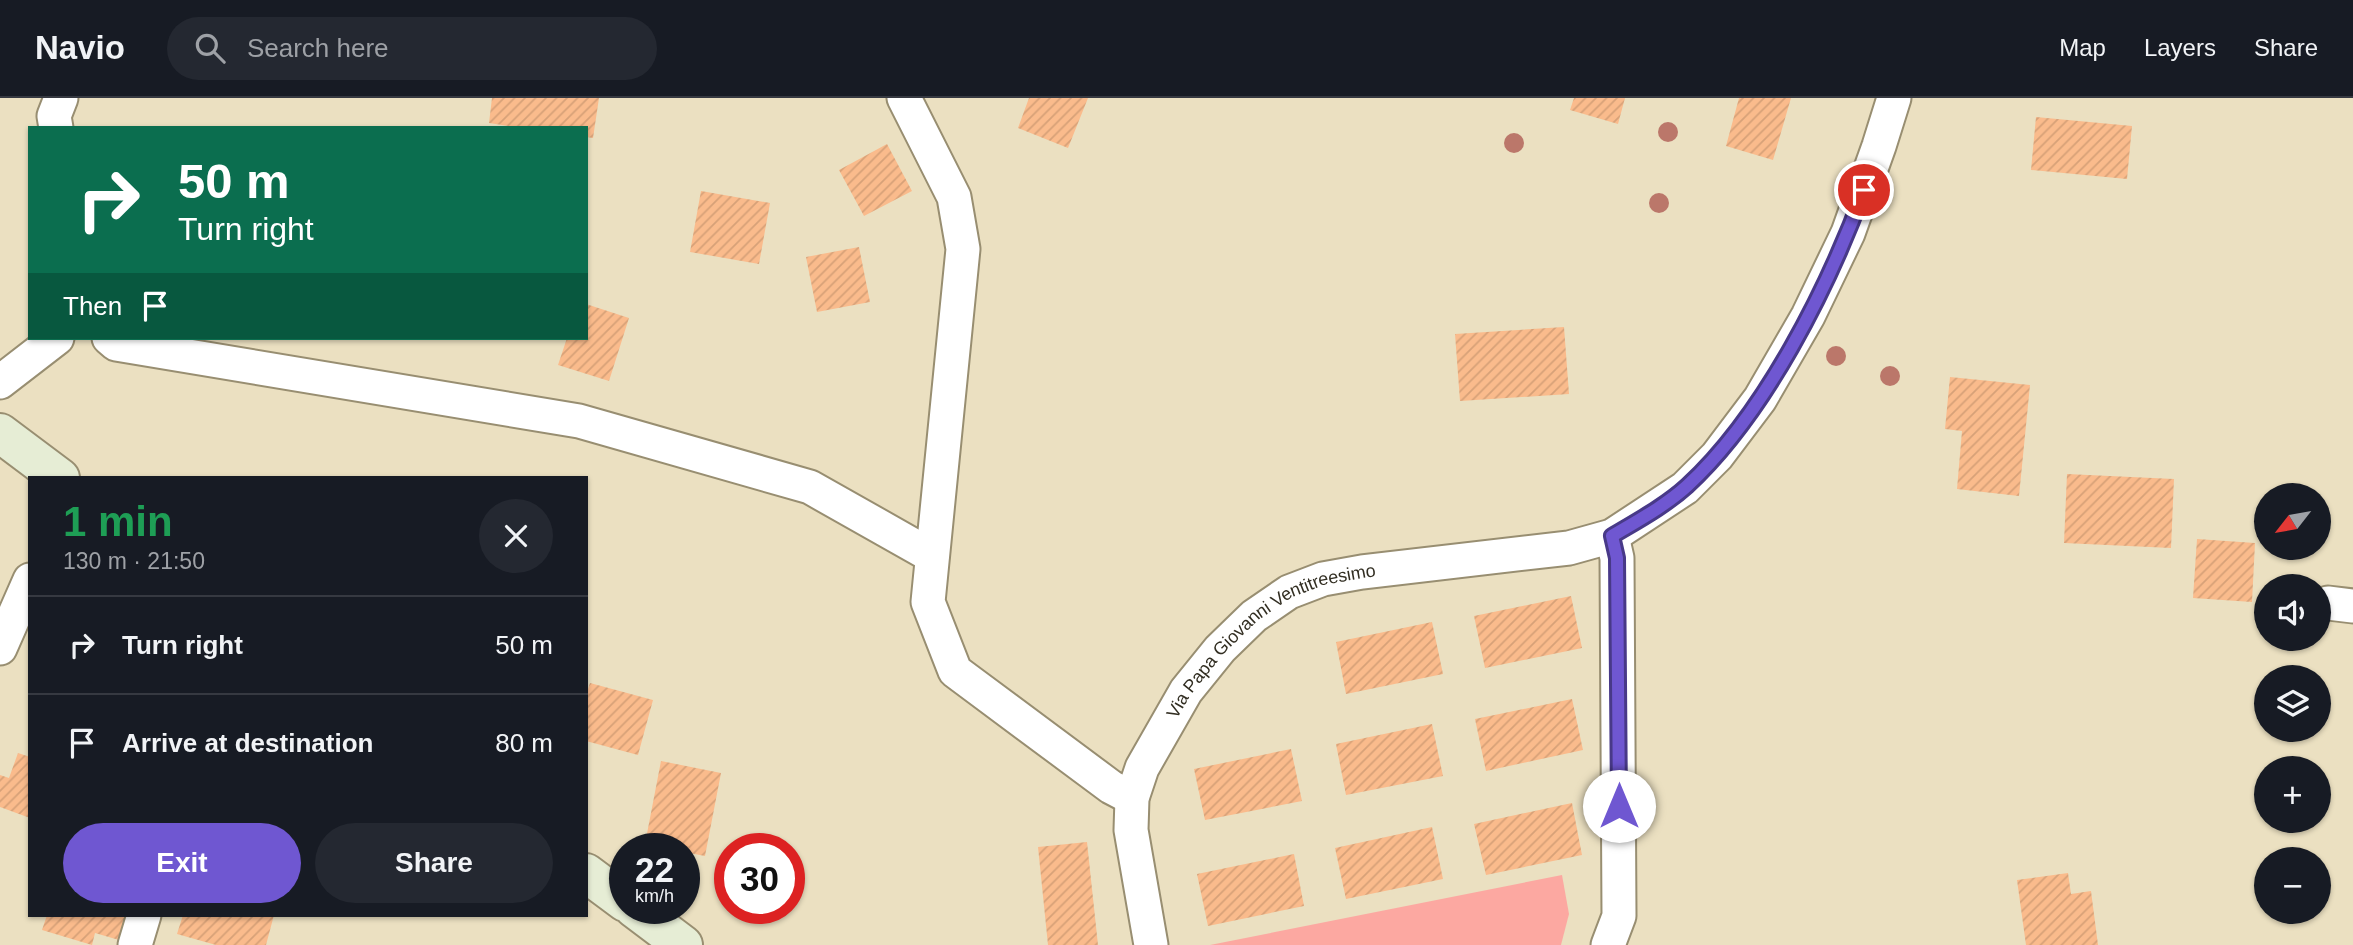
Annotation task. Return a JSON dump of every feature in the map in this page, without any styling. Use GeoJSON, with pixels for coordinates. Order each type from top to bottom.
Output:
{"type":"FeatureCollection","features":[{"type":"Feature","properties":{"kind":"main road"},"geometry":{"type":"LineString","coordinates":[[0,433],[57,476]]}},
{"type":"Feature","properties":{"kind":"main road"},"geometry":{"type":"LineString","coordinates":[[588,874],[609,890]]}},
{"type":"Feature","properties":{"kind":"main road"},"geometry":{"type":"LineString","coordinates":[[655,924],[683,945]]}},
{"type":"Feature","properties":{"kind":"street"},"geometry":{"type":"LineString","coordinates":[[56,126],[54,116],[61,98]]}},
{"type":"Feature","properties":{"kind":"street"},"geometry":{"type":"LineString","coordinates":[[904,98],[954,197],[963,249],[928,602],[956,671],[1111,787],[1132,797]]}},
{"type":"Feature","properties":{"kind":"street","name":"Via Papa Giovanni Ventitreesimo"},"geometry":{"type":"LineString","coordinates":[[1151,945],[1131,830],[1132,797],[1142,768],[1186,691],[1220,649],[1245,624],[1289,592],[1323,579],[1569,548],[1612,536],[1685,488],[1717,456],[1760,399],[1808,316],[1848,233],[1894,98]]}},
{"type":"Feature","properties":{"kind":"street"},"geometry":{"type":"LineString","coordinates":[[0,382],[54,340]]}},
{"type":"Feature","properties":{"kind":"street"},"geometry":{"type":"LineString","coordinates":[[111,340],[116,344],[579,421],[810,486],[932,556]]}},
{"type":"Feature","properties":{"kind":"street"},"geometry":{"type":"LineString","coordinates":[[1608,945],[1619,916],[1617,558],[1612,536]]}},
{"type":"Feature","properties":{"kind":"street"},"geometry":{"type":"LineString","coordinates":[[0,648],[28,585]]}},
{"type":"Feature","properties":{"kind":"street"},"geometry":{"type":"LineString","coordinates":[[135,945],[143,917]]}},
{"type":"Feature","properties":{"kind":"shaded area"},"geometry":{"type":"Polygon","coordinates":[[[1562,875],[1569,914],[1561,945],[1210,945],[1562,875]]]}},
{"type":"Feature","properties":{"kind":"building"},"geometry":{"type":"Polygon","coordinates":[[[492,98],[599,98],[593,138],[588,137],[588,126],[508,126],[489,123],[492,98]]]}},
{"type":"Feature","properties":{"kind":"building"},"geometry":{"type":"Polygon","coordinates":[[[1029,98],[1088,98],[1068,148],[1018,128],[1029,98]]]}},
{"type":"Feature","properties":{"kind":"building"},"geometry":{"type":"Polygon","coordinates":[[[1574,98],[1625,98],[1618,124],[1570,110],[1574,98]]]}},
{"type":"Feature","properties":{"kind":"building"},"geometry":{"type":"Polygon","coordinates":[[[1739,98],[1791,98],[1773,160],[1726,146],[1739,98]]]}},
{"type":"Feature","properties":{"kind":"building"},"geometry":{"type":"Polygon","coordinates":[[[2036,117],[2132,126],[2127,179],[2031,170],[2036,117]]]}},
{"type":"Feature","properties":{"kind":"building"},"geometry":{"type":"Polygon","coordinates":[[[887,144],[912,191],[864,216],[839,170],[887,144]]]}},
{"type":"Feature","properties":{"kind":"building"},"geometry":{"type":"Polygon","coordinates":[[[701,191],[770,203],[759,264],[690,252],[701,191]]]}},
{"type":"Feature","properties":{"kind":"building"},"geometry":{"type":"Polygon","coordinates":[[[859,247],[870,302],[817,312],[806,257],[859,247]]]}},
{"type":"Feature","properties":{"kind":"building"},"geometry":{"type":"Polygon","coordinates":[[[588,305],[629,318],[609,381],[558,365],[566,340],[588,340],[588,305]]]}},
{"type":"Feature","properties":{"kind":"building"},"geometry":{"type":"Polygon","coordinates":[[[1564,327],[1569,394],[1460,401],[1455,334],[1564,327]]]}},
{"type":"Feature","properties":{"kind":"building"},"geometry":{"type":"Polygon","coordinates":[[[1950,377],[2030,385],[2019,496],[1957,489],[1962,431],[1945,429],[1950,377]]]}},
{"type":"Feature","properties":{"kind":"building"},"geometry":{"type":"Polygon","coordinates":[[[2067,474],[2174,479],[2171,548],[2064,543],[2067,474]]]}},
{"type":"Feature","properties":{"kind":"building"},"geometry":{"type":"Polygon","coordinates":[[[2197,539],[2254,543],[2252,602],[2193,598],[2197,539]]]}},
{"type":"Feature","properties":{"kind":"building"},"geometry":{"type":"Polygon","coordinates":[[[1571,596],[1582,648],[1485,668],[1474,616],[1571,596]]]}},
{"type":"Feature","properties":{"kind":"building"},"geometry":{"type":"Polygon","coordinates":[[[1432,622],[1443,674],[1346,694],[1336,642],[1432,622]]]}},
{"type":"Feature","properties":{"kind":"building"},"geometry":{"type":"Polygon","coordinates":[[[590,683],[653,700],[638,755],[588,742],[590,683]]]}},
{"type":"Feature","properties":{"kind":"building"},"geometry":{"type":"Polygon","coordinates":[[[1572,699],[1583,750],[1486,771],[1475,719],[1572,699]]]}},
{"type":"Feature","properties":{"kind":"building"},"geometry":{"type":"Polygon","coordinates":[[[1432,724],[1443,776],[1346,795],[1336,744],[1432,724]]]}},
{"type":"Feature","properties":{"kind":"building"},"geometry":{"type":"Polygon","coordinates":[[[1291,749],[1302,801],[1205,820],[1194,769],[1291,749]]]}},
{"type":"Feature","properties":{"kind":"building"},"geometry":{"type":"Polygon","coordinates":[[[18,753],[28,756],[28,817],[0,807],[0,775],[9,778],[18,753]]]}},
{"type":"Feature","properties":{"kind":"building"},"geometry":{"type":"Polygon","coordinates":[[[661,761],[721,773],[705,856],[700,855],[700,833],[647,833],[661,761]]]}},
{"type":"Feature","properties":{"kind":"building"},"geometry":{"type":"Polygon","coordinates":[[[1572,803],[1582,855],[1486,875],[1474,824],[1572,803]]]}},
{"type":"Feature","properties":{"kind":"building"},"geometry":{"type":"Polygon","coordinates":[[[1432,827],[1443,879],[1346,899],[1335,848],[1432,827]]]}},
{"type":"Feature","properties":{"kind":"building"},"geometry":{"type":"Polygon","coordinates":[[[1087,842],[1098,945],[1048,945],[1038,847],[1087,842]]]}},
{"type":"Feature","properties":{"kind":"building"},"geometry":{"type":"Polygon","coordinates":[[[1294,854],[1304,906],[1208,926],[1197,874],[1294,854]]]}},
{"type":"Feature","properties":{"kind":"building"},"geometry":{"type":"Polygon","coordinates":[[[2068,873],[2071,894],[2091,891],[2098,945],[2026,945],[2017,880],[2068,873]]]}},
{"type":"Feature","properties":{"kind":"building"},"geometry":{"type":"Polygon","coordinates":[[[46,917],[126,917],[119,940],[95,933],[92,945],[42,930],[46,917]]]}},
{"type":"Feature","properties":{"kind":"building"},"geometry":{"type":"Polygon","coordinates":[[[182,917],[273,917],[266,945],[216,945],[177,934],[182,917]]]}},
{"type":"Feature","properties":{"kind":"route"},"geometry":{"type":"LineString","coordinates":[[1619,806],[1617,558],[1612,536],[1685,488],[1717,456],[1760,399],[1808,316],[1848,233],[1864,190]]}}]}
